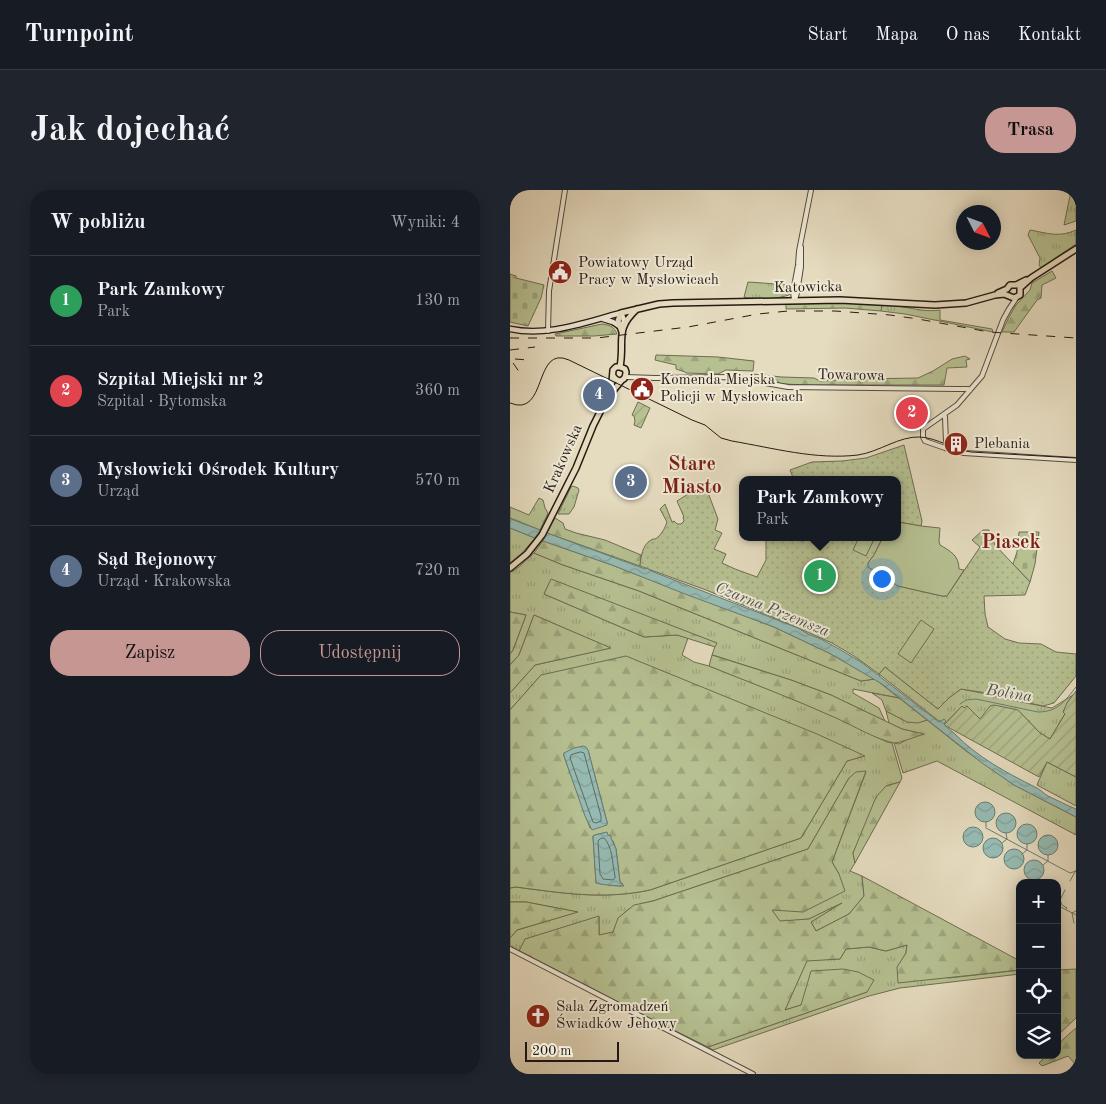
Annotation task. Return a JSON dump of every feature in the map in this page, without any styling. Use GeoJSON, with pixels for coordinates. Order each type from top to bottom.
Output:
{"type":"FeatureCollection","features":[{"type":"Feature","properties":{"kind":"main road"},"geometry":{"type":"LineString","coordinates":[[1018,287],[1020,294],[1017,297],[1012,298],[1008,296],[1007,289],[1010,285],[1018,287],[1076,249]]}},
{"type":"Feature","properties":{"kind":"main road","name":"Katowicka"},"geometry":{"type":"LineString","coordinates":[[621,313],[659,304],[673,303],[857,300],[936,305],[982,300],[1007,289]]}},
{"type":"Feature","properties":{"kind":"main road","name":"Katowicka"},"geometry":{"type":"LineString","coordinates":[[995,295],[1004,294],[1008,296]]}},
{"type":"Feature","properties":{"kind":"main road"},"geometry":{"type":"LineString","coordinates":[[621,328],[638,309]]}},
{"type":"Feature","properties":{"kind":"main road"},"geometry":{"type":"LineString","coordinates":[[510,329],[548,331],[621,313]]}},
{"type":"Feature","properties":{"kind":"main road"},"geometry":{"type":"LineString","coordinates":[[620,367],[622,352],[621,328],[618,321],[621,313]]}},
{"type":"Feature","properties":{"kind":"main road"},"geometry":{"type":"LineString","coordinates":[[599,318],[613,322],[621,328]]}},
{"type":"Feature","properties":{"kind":"main road"},"geometry":{"type":"LineString","coordinates":[[620,367],[626,370],[623,379],[616,380],[612,372],[620,367]]}},
{"type":"Feature","properties":{"kind":"main road","name":"Krakowska"},"geometry":{"type":"LineString","coordinates":[[510,568],[527,554],[545,529],[576,468],[606,400],[613,376]]}},
{"type":"Feature","properties":{"kind":"main road","name":"Krakowska"},"geometry":{"type":"LineString","coordinates":[[606,400],[623,379]]}},
{"type":"Feature","properties":{"kind":"street"},"geometry":{"type":"LineString","coordinates":[[548,331],[549,291],[565,190]]}},
{"type":"Feature","properties":{"kind":"street"},"geometry":{"type":"LineString","coordinates":[[794,300],[801,243],[811,190]]}},
{"type":"Feature","properties":{"kind":"street"},"geometry":{"type":"LineString","coordinates":[[784,301],[795,292],[800,272],[801,243]]}},
{"type":"Feature","properties":{"kind":"street"},"geometry":{"type":"LineString","coordinates":[[800,272],[798,265],[801,259]]}},
{"type":"Feature","properties":{"kind":"street"},"geometry":{"type":"LineString","coordinates":[[795,292],[806,300]]}},
{"type":"Feature","properties":{"kind":"street"},"geometry":{"type":"LineString","coordinates":[[1008,296],[1011,302],[982,376],[957,405],[923,429],[923,437],[925,441],[971,454],[1076,460]]}},
{"type":"Feature","properties":{"kind":"street"},"geometry":{"type":"LineString","coordinates":[[1009,308],[1017,297]]}},
{"type":"Feature","properties":{"kind":"street","name":"Towarowa"},"geometry":{"type":"LineString","coordinates":[[623,379],[732,377],[788,387],[970,390]]}},
{"type":"Feature","properties":{"kind":"street"},"geometry":{"type":"LineString","coordinates":[[956,389],[961,394],[962,400]]}},
{"type":"Feature","properties":{"kind":"street"},"geometry":{"type":"LineString","coordinates":[[944,414],[946,416],[946,442],[949,449]]}},
{"type":"Feature","properties":{"kind":"street"},"geometry":{"type":"LineString","coordinates":[[940,446],[946,442]]}},
{"type":"Feature","properties":{"kind":"street"},"geometry":{"type":"LineString","coordinates":[[510,949],[753,1074]]}},
{"type":"Feature","properties":{"kind":"green space"},"geometry":{"type":"Polygon","coordinates":[[[1076,190],[1076,221],[1064,225],[1071,191],[1076,190]]]}},
{"type":"Feature","properties":{"kind":"green space"},"geometry":{"type":"Polygon","coordinates":[[[1030,230],[1064,234],[1076,230],[1076,244],[1041,268],[1039,265],[1040,258],[1028,235],[1030,230]]]}},
{"type":"Feature","properties":{"kind":"green space"},"geometry":{"type":"Polygon","coordinates":[[[1052,271],[1056,278],[1042,285],[1041,298],[1037,300],[1014,332],[1002,332],[1016,305],[1030,290],[1032,283],[1052,271]]]}},
{"type":"Feature","properties":{"kind":"green space"},"geometry":{"type":"Polygon","coordinates":[[[510,274],[516,276],[516,278],[544,285],[541,298],[528,326],[510,322],[510,274]]]}},
{"type":"Feature","properties":{"kind":"green space"},"geometry":{"type":"Polygon","coordinates":[[[748,282],[791,285],[789,295],[754,299],[744,297],[748,282]]]}},
{"type":"Feature","properties":{"kind":"green space"},"geometry":{"type":"Polygon","coordinates":[[[851,303],[882,305],[881,311],[845,308],[786,309],[786,304],[851,303]]]}},
{"type":"Feature","properties":{"kind":"green space"},"geometry":{"type":"Polygon","coordinates":[[[882,305],[940,310],[940,320],[992,329],[993,332],[881,311],[882,305]]]}},
{"type":"Feature","properties":{"kind":"green space"},"geometry":{"type":"Polygon","coordinates":[[[602,324],[611,326],[617,334],[556,336],[555,334],[602,324]]]}},
{"type":"Feature","properties":{"kind":"green space"},"geometry":{"type":"Polygon","coordinates":[[[656,355],[718,357],[754,361],[753,371],[726,370],[718,374],[686,373],[676,369],[676,365],[655,360],[656,355]]]}},
{"type":"Feature","properties":{"kind":"green space"},"geometry":{"type":"Polygon","coordinates":[[[965,356],[970,359],[966,360],[967,367],[947,368],[944,385],[782,384],[752,377],[752,374],[814,378],[820,381],[918,378],[952,359],[965,356]]]}},
{"type":"Feature","properties":{"kind":"green space"},"geometry":{"type":"Polygon","coordinates":[[[638,402],[650,408],[641,428],[634,425],[634,416],[632,415],[638,402]]]}},
{"type":"Feature","properties":{"kind":"green space"},"geometry":{"type":"Polygon","coordinates":[[[904,445],[922,521],[921,526],[901,523],[901,476],[792,476],[790,470],[812,462],[866,458],[904,445]]]}},
{"type":"Feature","properties":{"kind":"green space"},"geometry":{"type":"Polygon","coordinates":[[[573,486],[579,490],[574,507],[569,514],[558,514],[571,487],[573,486]]]}},
{"type":"Feature","properties":{"kind":"green space"},"geometry":{"type":"Polygon","coordinates":[[[701,486],[703,492],[707,490],[718,519],[715,530],[722,533],[714,549],[726,554],[722,563],[757,577],[766,560],[766,541],[881,541],[868,563],[898,586],[942,596],[947,596],[980,547],[972,540],[983,530],[989,530],[995,545],[1030,582],[1025,595],[984,596],[988,627],[1005,639],[1019,643],[1041,644],[1056,652],[1076,654],[1076,676],[1054,703],[1043,706],[961,689],[938,709],[885,667],[879,674],[832,643],[706,590],[640,566],[642,552],[646,545],[659,536],[667,522],[660,509],[665,504],[672,522],[681,524],[684,521],[677,501],[701,486]]]}},
{"type":"Feature","properties":{"kind":"green space"},"geometry":{"type":"Polygon","coordinates":[[[539,498],[543,500],[548,513],[540,530],[510,518],[510,507],[529,515],[539,498]]]}},
{"type":"Feature","properties":{"kind":"green space"},"geometry":{"type":"Polygon","coordinates":[[[555,518],[563,523],[565,529],[605,540],[641,555],[640,566],[547,533],[555,518]]]}},
{"type":"Feature","properties":{"kind":"green space"},"geometry":{"type":"Polygon","coordinates":[[[901,523],[940,528],[940,545],[956,557],[959,569],[964,570],[947,596],[942,596],[898,586],[868,567],[868,563],[881,541],[901,541],[901,523]]]}},
{"type":"Feature","properties":{"kind":"green space"},"geometry":{"type":"Polygon","coordinates":[[[510,528],[535,538],[510,563],[510,528]]]}},
{"type":"Feature","properties":{"kind":"green space"},"geometry":{"type":"Polygon","coordinates":[[[1019,532],[1039,532],[1035,564],[1030,582],[1013,564],[1017,552],[1019,532]]]}},
{"type":"Feature","properties":{"kind":"green space"},"geometry":{"type":"Polygon","coordinates":[[[543,541],[612,565],[774,627],[829,653],[875,679],[861,681],[639,591],[534,553],[543,541]]]}},
{"type":"Feature","properties":{"kind":"green space"},"geometry":{"type":"Polygon","coordinates":[[[857,541],[873,541],[866,556],[853,550],[857,541]]]}},
{"type":"Feature","properties":{"kind":"green space"},"geometry":{"type":"Polygon","coordinates":[[[534,553],[639,591],[861,681],[875,679],[899,698],[853,689],[853,693],[879,708],[885,721],[831,695],[712,655],[716,643],[551,580],[544,594],[644,637],[677,635],[688,638],[682,655],[694,662],[788,697],[892,743],[902,778],[900,782],[886,786],[853,853],[855,863],[850,871],[862,876],[864,896],[849,914],[816,931],[811,922],[836,906],[809,919],[780,922],[771,910],[839,874],[832,862],[866,772],[849,778],[808,849],[633,907],[620,918],[613,932],[599,936],[599,917],[526,939],[519,951],[510,946],[510,938],[517,930],[577,912],[526,902],[510,902],[510,888],[599,895],[633,893],[650,890],[801,838],[847,761],[864,756],[541,675],[510,710],[510,693],[535,665],[610,648],[534,615],[519,655],[510,665],[510,654],[526,615],[510,612],[510,573],[534,553]]]}},
{"type":"Feature","properties":{"kind":"green space"},"geometry":{"type":"Polygon","coordinates":[[[551,579],[717,643],[715,647],[677,635],[644,637],[544,594],[551,579]]]}},
{"type":"Feature","properties":{"kind":"green space"},"geometry":{"type":"Polygon","coordinates":[[[510,612],[526,615],[510,654],[510,612]]]}},
{"type":"Feature","properties":{"kind":"green space"},"geometry":{"type":"Polygon","coordinates":[[[534,615],[611,648],[535,665],[510,693],[510,665],[519,655],[534,615]]]}},
{"type":"Feature","properties":{"kind":"green space"},"geometry":{"type":"Polygon","coordinates":[[[921,620],[934,629],[911,663],[898,654],[921,620]]]}},
{"type":"Feature","properties":{"kind":"green space"},"geometry":{"type":"Polygon","coordinates":[[[712,655],[791,680],[831,695],[902,729],[924,734],[904,741],[889,742],[804,704],[709,666],[712,655]]]}},
{"type":"Feature","properties":{"kind":"green space"},"geometry":{"type":"Polygon","coordinates":[[[626,656],[817,734],[865,756],[847,761],[801,838],[650,890],[633,893],[599,895],[510,888],[510,710],[541,675],[626,656]],[[588,750],[564,753],[564,756],[590,828],[607,824],[607,822],[588,750]],[[604,833],[593,836],[596,883],[622,886],[616,849],[613,841],[604,833]]]}},
{"type":"Feature","properties":{"kind":"green space"},"geometry":{"type":"Polygon","coordinates":[[[885,667],[938,709],[961,689],[1052,708],[1073,695],[1067,703],[1065,714],[1050,739],[1040,733],[1020,712],[991,707],[980,720],[967,706],[961,707],[944,725],[879,674],[885,667]]]}},
{"type":"Feature","properties":{"kind":"green space"},"geometry":{"type":"Polygon","coordinates":[[[1076,691],[1076,777],[1047,762],[1039,777],[944,725],[962,706],[964,708],[967,706],[980,719],[990,706],[994,705],[1018,710],[1040,733],[1050,739],[1065,714],[1063,712],[1067,703],[1076,691]]]}},
{"type":"Feature","properties":{"kind":"green space"},"geometry":{"type":"Polygon","coordinates":[[[872,693],[899,698],[927,720],[918,723],[907,722],[886,711],[882,700],[872,693]]]}},
{"type":"Feature","properties":{"kind":"green space"},"geometry":{"type":"Polygon","coordinates":[[[886,711],[911,722],[927,720],[1014,785],[1076,817],[1076,835],[937,761],[903,773],[894,743],[899,744],[923,734],[902,729],[889,723],[886,711]]]}},
{"type":"Feature","properties":{"kind":"green space"},"geometry":{"type":"Polygon","coordinates":[[[1047,762],[1076,777],[1076,806],[1037,785],[1047,762]]]}},
{"type":"Feature","properties":{"kind":"green space"},"geometry":{"type":"Polygon","coordinates":[[[866,771],[832,862],[845,891],[803,912],[772,910],[780,921],[809,919],[842,903],[811,922],[816,931],[849,914],[864,896],[862,876],[1016,959],[1016,970],[898,983],[897,967],[906,953],[907,945],[886,951],[869,947],[846,949],[840,959],[807,961],[785,1010],[801,1005],[811,971],[843,969],[858,972],[874,980],[867,992],[708,1047],[519,951],[525,939],[599,916],[599,935],[613,932],[618,918],[634,905],[653,901],[808,849],[849,778],[856,772],[866,771]]]}},
{"type":"Feature","properties":{"kind":"green space"},"geometry":{"type":"Polygon","coordinates":[[[900,782],[855,863],[853,853],[876,797],[886,786],[900,782]]]}},
{"type":"Feature","properties":{"kind":"green space"},"geometry":{"type":"Polygon","coordinates":[[[510,902],[526,902],[578,912],[517,930],[510,938],[510,902]]]}},
{"type":"Feature","properties":{"kind":"green space"},"geometry":{"type":"Polygon","coordinates":[[[907,945],[906,953],[898,967],[949,978],[1016,970],[1016,974],[900,988],[869,996],[713,1050],[708,1047],[867,992],[785,1010],[807,960],[840,959],[846,949],[869,947],[886,951],[907,945]]]}},
{"type":"Feature","properties":{"kind":"green space"},"geometry":{"type":"Polygon","coordinates":[[[1076,969],[1076,1018],[1061,1032],[1061,1014],[1061,970],[1076,969]]]}},
{"type":"Feature","properties":{"kind":"green space"},"geometry":{"type":"Polygon","coordinates":[[[1076,1028],[1076,1065],[1068,1056],[1061,1059],[1061,1041],[1076,1028]]]}},
{"type":"Feature","properties":{"kind":"green space"},"geometry":{"type":"Polygon","coordinates":[[[1043,1059],[1060,1059],[1042,1066],[1039,1063],[1043,1059]]]}},
{"type":"Feature","properties":{"kind":"water"},"geometry":{"type":"Polygon","coordinates":[[[510,518],[540,530],[535,538],[510,528],[510,518]]]}},
{"type":"Feature","properties":{"kind":"water"},"geometry":{"type":"Polygon","coordinates":[[[547,533],[645,569],[647,568],[821,639],[861,662],[878,675],[880,674],[879,676],[939,722],[944,719],[946,727],[983,757],[1048,796],[1076,809],[1076,817],[1014,785],[982,763],[882,684],[829,653],[774,627],[612,565],[543,541],[547,533]]]}},
{"type":"Feature","properties":{"kind":"water"},"geometry":{"type":"Polygon","coordinates":[[[583,746],[588,750],[607,822],[607,825],[592,830],[585,816],[564,756],[564,753],[583,746]]]}},
{"type":"Feature","properties":{"kind":"water"},"geometry":{"type":"Polygon","coordinates":[[[985,802],[992,805],[995,812],[992,819],[985,822],[978,819],[975,812],[978,805],[985,802]]]}},
{"type":"Feature","properties":{"kind":"water"},"geometry":{"type":"Polygon","coordinates":[[[1006,813],[1013,816],[1016,823],[1013,830],[1006,833],[999,830],[996,823],[999,816],[1006,813]]]}},
{"type":"Feature","properties":{"kind":"water"},"geometry":{"type":"Polygon","coordinates":[[[1027,824],[1034,827],[1037,834],[1034,841],[1027,844],[1020,841],[1017,834],[1020,827],[1027,824]]]}},
{"type":"Feature","properties":{"kind":"water"},"geometry":{"type":"Polygon","coordinates":[[[973,827],[980,830],[983,837],[980,844],[973,847],[966,844],[963,837],[966,830],[973,827]]]}},
{"type":"Feature","properties":{"kind":"water"},"geometry":{"type":"Polygon","coordinates":[[[607,832],[611,836],[616,849],[620,882],[624,886],[596,883],[593,836],[607,832]]]}},
{"type":"Feature","properties":{"kind":"water"},"geometry":{"type":"Polygon","coordinates":[[[1048,835],[1055,838],[1058,845],[1055,852],[1048,855],[1041,852],[1038,845],[1041,838],[1048,835]]]}},
{"type":"Feature","properties":{"kind":"water"},"geometry":{"type":"Polygon","coordinates":[[[993,838],[1000,841],[1003,848],[1000,855],[993,858],[986,855],[983,848],[986,841],[993,838]]]}},
{"type":"Feature","properties":{"kind":"water"},"geometry":{"type":"Polygon","coordinates":[[[1014,849],[1021,852],[1024,859],[1021,866],[1014,869],[1007,866],[1004,859],[1007,852],[1014,849]]]}},
{"type":"Feature","properties":{"kind":"water"},"geometry":{"type":"Polygon","coordinates":[[[1030,861],[1038,861],[1043,866],[1043,874],[1038,879],[1030,879],[1025,874],[1025,866],[1030,861]]]}},
{"type":"Feature","properties":{"kind":"waterway","name":"Bolina"},"geometry":{"type":"LineString","coordinates":[[960,704],[966,700],[976,699],[1045,712],[1060,705],[1076,687]]}},
{"type":"Feature","properties":{"kind":"waterway"},"geometry":{"type":"LineString","coordinates":[[986,822],[986,827]]}},
{"type":"Feature","properties":{"kind":"waterway"},"geometry":{"type":"LineString","coordinates":[[986,828],[1070,873],[1076,871]]}},
{"type":"Feature","properties":{"kind":"waterway"},"geometry":{"type":"LineString","coordinates":[[1002,843],[1007,839],[1006,833]]}},
{"type":"Feature","properties":{"kind":"waterway"},"geometry":{"type":"LineString","coordinates":[[1022,854],[1027,850],[1027,844]]}},
{"type":"Feature","properties":{"kind":"waterway"},"geometry":{"type":"LineString","coordinates":[[1043,865],[1048,861],[1048,855]]}},
{"type":"Feature","properties":{"kind":"waterway"},"geometry":{"type":"LineString","coordinates":[[1070,881],[1076,870]]}},
{"type":"Feature","properties":{"kind":"waterway"},"geometry":{"type":"LineString","coordinates":[[1065,890],[1060,900],[1066,909]]}},
{"type":"Feature","properties":{"kind":"waterway"},"geometry":{"type":"LineString","coordinates":[[1061,907],[1076,915]]}},
{"type":"Feature","properties":{"kind":"waterway"},"geometry":{"type":"LineString","coordinates":[[1074,923],[1072,913],[1076,911]]}},
{"type":"Feature","properties":{"kind":"tram line"},"geometry":{"type":"LineString","coordinates":[[510,403],[522,405],[530,401],[550,362],[558,358],[569,360],[705,425],[721,438],[732,441],[810,455],[842,456],[858,455],[904,439],[920,437],[933,439],[971,452],[1076,458]]}},
{"type":"Feature","properties":{"kind":"railway"},"geometry":{"type":"LineString","coordinates":[[510,338],[597,338],[688,327],[758,314],[788,311],[835,311],[890,315],[989,332],[1076,338]]}},
{"type":"Feature","properties":{"kind":"railway"},"geometry":{"type":"LineString","coordinates":[[510,350],[535,347]]}},
{"type":"Feature","properties":{"kind":"railway"},"geometry":{"type":"LineString","coordinates":[[515,359],[528,360]]}},
{"type":"Feature","properties":{"kind":"railway"},"geometry":{"type":"LineString","coordinates":[[513,363],[520,373]]}},
{"type":"Feature","properties":{"kind":"place","name":"Powiatowy Urząd Pracy w Mysłowicach"},"geometry":{"type":"Point","coordinates":[560,272]}},
{"type":"Feature","properties":{"kind":"place","name":"Komenda Miejska Policji w Mysłowicach"},"geometry":{"type":"Point","coordinates":[642,389]}},
{"type":"Feature","properties":{"kind":"place","name":"Sąd Rejonowy"},"geometry":{"type":"Point","coordinates":[599,395]}},
{"type":"Feature","properties":{"kind":"place","name":"Szpital Miejski nr 2"},"geometry":{"type":"Point","coordinates":[912,413]}},
{"type":"Feature","properties":{"kind":"place","name":"Plebania"},"geometry":{"type":"Point","coordinates":[956,444]}},
{"type":"Feature","properties":{"kind":"place","name":"Mysłowicki Ośrodek Kultury"},"geometry":{"type":"Point","coordinates":[631,482]}},
{"type":"Feature","properties":{"kind":"place","name":"Park Zamkowy"},"geometry":{"type":"Point","coordinates":[820,576]}},
{"type":"Feature","properties":{"kind":"place","name":"Sala Zgromadzeń Świadków Jehowy"},"geometry":{"type":"Point","coordinates":[538,1016]}},
{"type":"Feature","properties":{"kind":"district","name":"Stare Miasto"},"geometry":{"type":"Point","coordinates":[692,476]}},
{"type":"Feature","properties":{"kind":"district","name":"Piasek"},"geometry":{"type":"Point","coordinates":[1011,543]}},
{"type":"Feature","properties":{"kind":"water label","name":"Czarna Przemsza"},"geometry":{"type":"Point","coordinates":[772,610]}}]}
